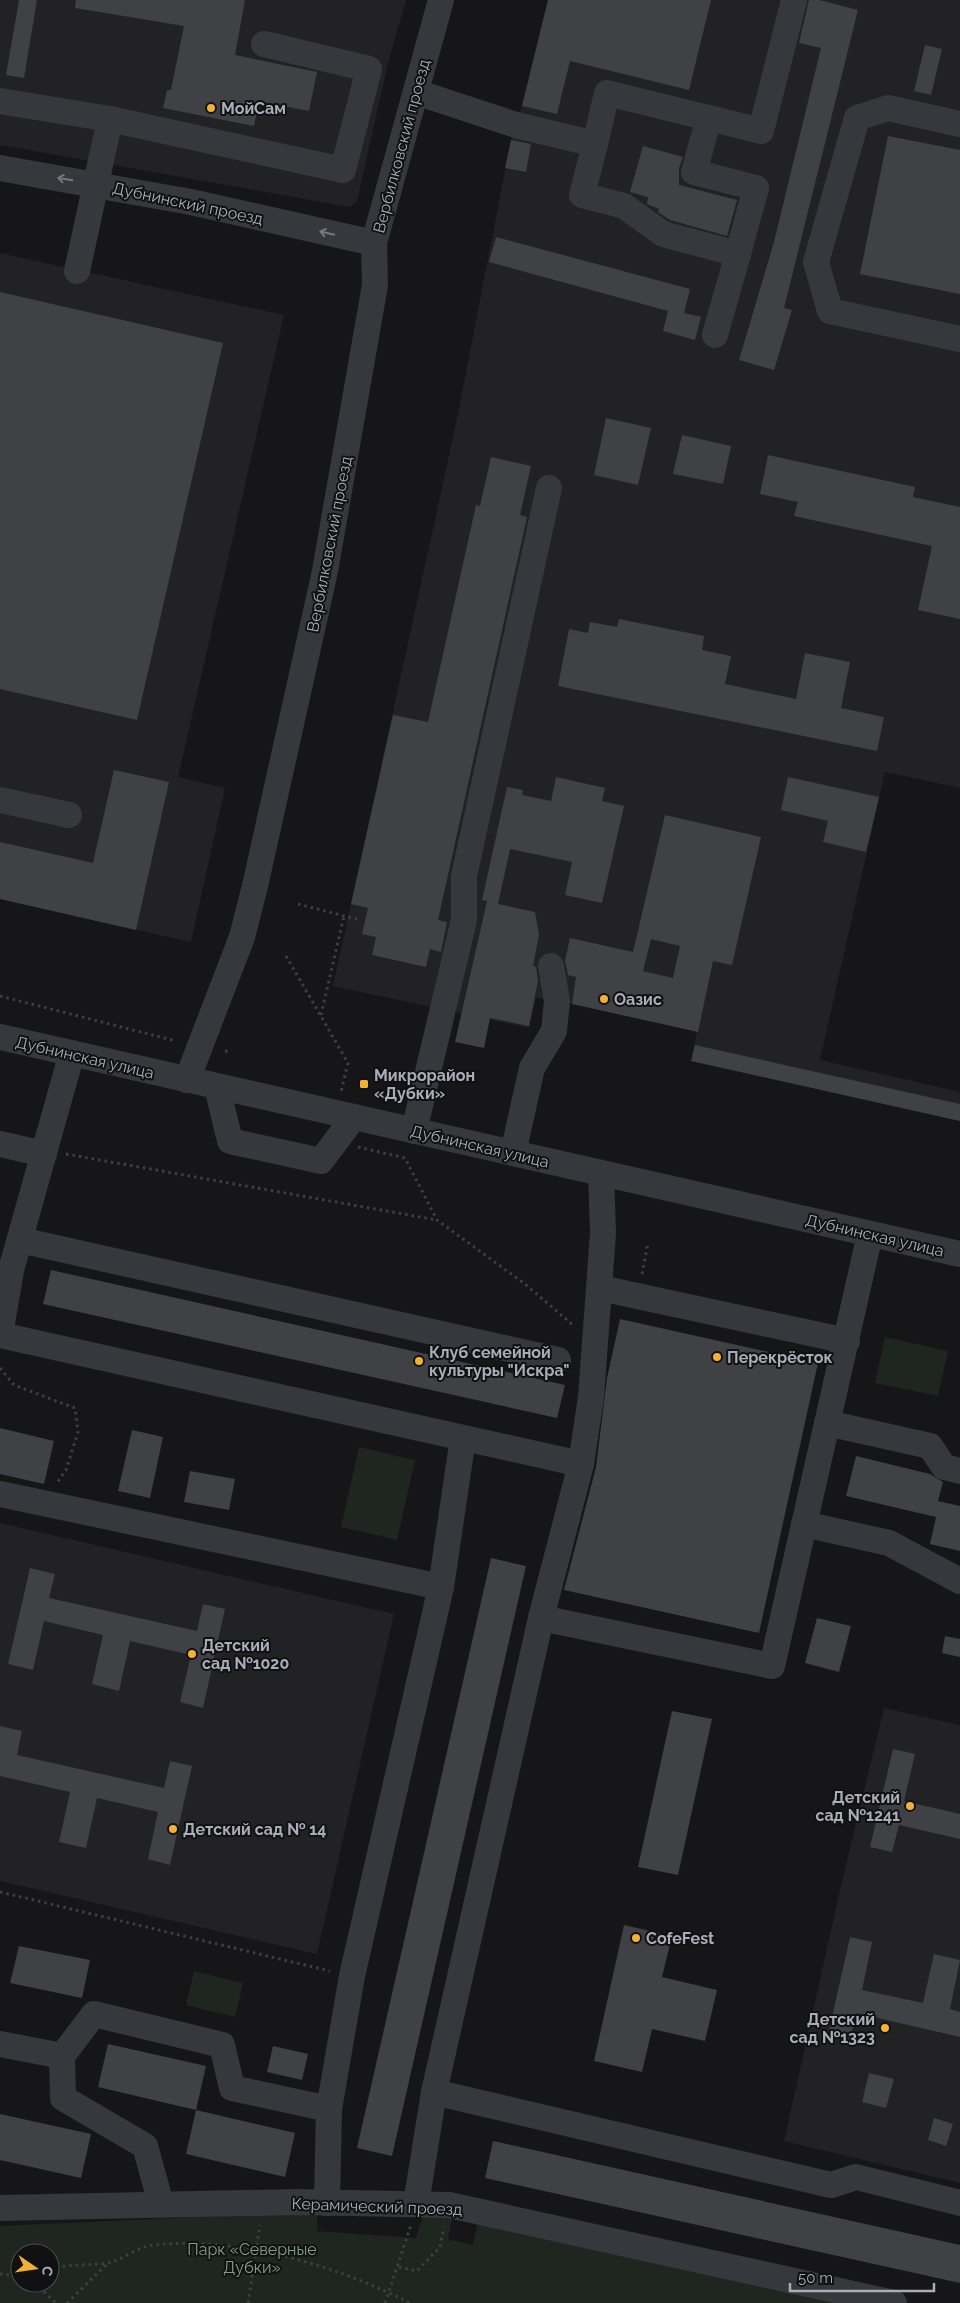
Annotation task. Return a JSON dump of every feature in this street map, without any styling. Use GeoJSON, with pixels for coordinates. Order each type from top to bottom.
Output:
{"type":"FeatureCollection","features":[{"type":"Feature","properties":{"kind":"street","name":"Вербилковский проезд"},"geometry":{"type":"LineString","coordinates":[[187,1080],[242,937],[255,886],[325,572],[369,327],[375,285],[374,243],[441,0]]}},
{"type":"Feature","properties":{"kind":"street"},"geometry":{"type":"LineString","coordinates":[[738,254],[663,234],[624,206],[582,195],[607,93],[762,130],[794,0]]}},
{"type":"Feature","properties":{"kind":"street"},"geometry":{"type":"LineString","coordinates":[[0,101],[110,119],[343,170],[369,69],[264,44]]}},
{"type":"Feature","properties":{"kind":"street"},"geometry":{"type":"LineString","coordinates":[[416,92],[516,125],[595,144]]}},
{"type":"Feature","properties":{"kind":"street"},"geometry":{"type":"LineString","coordinates":[[960,124],[888,108],[857,118],[816,262],[830,311],[960,339]]}},
{"type":"Feature","properties":{"kind":"street"},"geometry":{"type":"LineString","coordinates":[[709,118],[694,172],[756,188],[715,335]]}},
{"type":"Feature","properties":{"kind":"street"},"geometry":{"type":"LineString","coordinates":[[77,271],[110,119]]}},
{"type":"Feature","properties":{"kind":"street","name":"Дубнинский проезд"},"geometry":{"type":"LineString","coordinates":[[0,168],[191,202],[374,243]]}},
{"type":"Feature","properties":{"kind":"street"},"geometry":{"type":"LineString","coordinates":[[414,1131],[464,920],[464,876],[549,488]]}},
{"type":"Feature","properties":{"kind":"street"},"geometry":{"type":"LineString","coordinates":[[0,800],[68,815]]}},
{"type":"Feature","properties":{"kind":"street"},"geometry":{"type":"LineString","coordinates":[[513,1154],[532,1068],[554,1031],[557,1001],[551,966]]}},
{"type":"Feature","properties":{"kind":"street","name":"Дубнинская улица"},"geometry":{"type":"LineString","coordinates":[[0,1037],[960,1254]]}},
{"type":"Feature","properties":{"kind":"street"},"geometry":{"type":"LineString","coordinates":[[72,1053],[20,1240],[5,1269],[0,1335],[581,1464]]}},
{"type":"Feature","properties":{"kind":"street"},"geometry":{"type":"LineString","coordinates":[[217,1087],[230,1141],[321,1161],[354,1118]]}},
{"type":"Feature","properties":{"kind":"street"},"geometry":{"type":"LineString","coordinates":[[0,1144],[44,1153]]}},
{"type":"Feature","properties":{"kind":"street"},"geometry":{"type":"LineString","coordinates":[[416,2204],[434,2092],[541,1618],[581,1464],[591,1396],[600,1288],[602,1233],[601,1173]]}},
{"type":"Feature","properties":{"kind":"street"},"geometry":{"type":"LineString","coordinates":[[541,1618],[772,1666],[870,1234]]}},
{"type":"Feature","properties":{"kind":"street"},"geometry":{"type":"LineString","coordinates":[[20,1240],[558,1360]]}},
{"type":"Feature","properties":{"kind":"street"},"geometry":{"type":"LineString","coordinates":[[600,1288],[846,1341]]}},
{"type":"Feature","properties":{"kind":"street"},"geometry":{"type":"LineString","coordinates":[[827,1423],[930,1446],[944,1467],[960,1471]]}},
{"type":"Feature","properties":{"kind":"street"},"geometry":{"type":"LineString","coordinates":[[327,2203],[329,2109],[352,1976],[441,1587],[463,1438]]}},
{"type":"Feature","properties":{"kind":"street"},"geometry":{"type":"LineString","coordinates":[[0,1494],[441,1587]]}},
{"type":"Feature","properties":{"kind":"street"},"geometry":{"type":"LineString","coordinates":[[804,1524],[889,1544],[960,1581]]}},
{"type":"Feature","properties":{"kind":"street"},"geometry":{"type":"LineString","coordinates":[[161,2204],[145,2146],[63,2098],[62,2056],[94,2014],[222,2045],[232,2088],[329,2109]]}},
{"type":"Feature","properties":{"kind":"street"},"geometry":{"type":"LineString","coordinates":[[0,2044],[62,2056]]}},
{"type":"Feature","properties":{"kind":"street"},"geometry":{"type":"LineString","coordinates":[[434,2092],[832,2185],[856,2178],[960,2203]]}},
{"type":"Feature","properties":{"kind":"street","name":"Керамический проезд"},"geometry":{"type":"LineString","coordinates":[[0,2208],[263,2202],[449,2205],[894,2303]]}},
{"type":"Feature","properties":{"kind":"path"},"geometry":{"type":"LineString","coordinates":[[298,904],[360,920]]}},
{"type":"Feature","properties":{"kind":"path"},"geometry":{"type":"LineString","coordinates":[[321,1016],[344,916]]}},
{"type":"Feature","properties":{"kind":"path"},"geometry":{"type":"LineString","coordinates":[[286,956],[348,1063],[341,1092]]}},
{"type":"Feature","properties":{"kind":"path"},"geometry":{"type":"LineString","coordinates":[[0,996],[176,1041]]}},
{"type":"Feature","properties":{"kind":"path"},"geometry":{"type":"LineString","coordinates":[[225,1051],[231,1052]]}},
{"type":"Feature","properties":{"kind":"path"},"geometry":{"type":"LineString","coordinates":[[336,1142],[405,1158],[437,1220]]}},
{"type":"Feature","properties":{"kind":"path"},"geometry":{"type":"LineString","coordinates":[[44,1153],[437,1220],[525,1284],[595,1344]]}},
{"type":"Feature","properties":{"kind":"path"},"geometry":{"type":"LineString","coordinates":[[638,1296],[648,1243]]}},
{"type":"Feature","properties":{"kind":"path"},"geometry":{"type":"LineString","coordinates":[[0,1368],[14,1385],[76,1408],[78,1432],[66,1470],[53,1488],[38,1501]]}},
{"type":"Feature","properties":{"kind":"path"},"geometry":{"type":"LineString","coordinates":[[0,1892],[352,1976]]}},
{"type":"Feature","properties":{"kind":"path"},"geometry":{"type":"LineString","coordinates":[[248,2303],[263,2202]]}},
{"type":"Feature","properties":{"kind":"path"},"geometry":{"type":"LineString","coordinates":[[385,2303],[399,2267],[416,2204]]}},
{"type":"Feature","properties":{"kind":"path"},"geometry":{"type":"LineString","coordinates":[[399,2267],[417,2271],[440,2247],[449,2205]]}},
{"type":"Feature","properties":{"kind":"path"},"geometry":{"type":"LineString","coordinates":[[60,2266],[67,2264],[108,2263],[150,2246],[185,2243],[257,2249],[321,2267],[410,2303]]}},
{"type":"Feature","properties":{"kind":"path"},"geometry":{"type":"LineString","coordinates":[[67,2303],[108,2263]]}},
{"type":"Feature","properties":{"kind":"path"},"geometry":{"type":"LineString","coordinates":[[45,2293],[56,2303]]}},
{"type":"Feature","properties":{"kind":"shaded area"},"geometry":{"type":"Polygon","coordinates":[[[0,0],[406,0],[388,63],[357,201],[350,207],[0,145],[0,0]]]}},
{"type":"Feature","properties":{"kind":"shaded area"},"geometry":{"type":"Polygon","coordinates":[[[548,0],[960,0],[960,788],[885,772],[820,1060],[960,1092],[960,1121],[691,1061],[697,1031],[570,1003],[536,998],[529,1028],[333,986],[457,419],[511,140],[522,106],[548,0]]]}},
{"type":"Feature","properties":{"kind":"shaded area"},"geometry":{"type":"Polygon","coordinates":[[[0,253],[284,315],[178,777],[225,788],[191,942],[0,899],[0,253]]]}},
{"type":"Feature","properties":{"kind":"shaded area"},"geometry":{"type":"Polygon","coordinates":[[[0,1523],[394,1614],[317,1954],[0,1881],[0,1523]]]}},
{"type":"Feature","properties":{"kind":"shaded area","name":"Детский сад №1323"},"geometry":{"type":"Polygon","coordinates":[[[884,1708],[960,1725],[960,2183],[784,2141],[841,1886],[884,1708]]]}},
{"type":"Feature","properties":{"kind":"green space"},"geometry":{"type":"Polygon","coordinates":[[[885,1337],[948,1351],[938,1396],[875,1383],[885,1337]]]}},
{"type":"Feature","properties":{"kind":"green space"},"geometry":{"type":"Polygon","coordinates":[[[359,1447],[415,1460],[397,1540],[341,1527],[359,1447]]]}},
{"type":"Feature","properties":{"kind":"green space"},"geometry":{"type":"Polygon","coordinates":[[[194,1971],[243,1983],[235,2017],[186,2005],[194,1971]]]}},
{"type":"Feature","properties":{"kind":"green space","name":"Парк «Северные Дубки»"},"geometry":{"type":"Polygon","coordinates":[[[424,2212],[453,2212],[448,2239],[473,2245],[479,2218],[866,2303],[0,2303],[0,2226],[262,2214],[317,2214],[317,2231],[416,2238],[424,2212]]]}},
{"type":"Feature","properties":{"kind":"building"},"geometry":{"type":"Polygon","coordinates":[[[19,0],[37,0],[24,78],[6,75],[19,0]]]}},
{"type":"Feature","properties":{"kind":"building"},"geometry":{"type":"Polygon","coordinates":[[[76,0],[245,0],[235,55],[317,72],[309,111],[259,101],[254,126],[163,108],[167,90],[171,90],[184,26],[75,8],[76,0]]]}},
{"type":"Feature","properties":{"kind":"building"},"geometry":{"type":"Polygon","coordinates":[[[548,0],[711,0],[689,90],[570,61],[557,114],[522,106],[548,0]]]}},
{"type":"Feature","properties":{"kind":"building"},"geometry":{"type":"Polygon","coordinates":[[[809,0],[819,0],[858,10],[784,308],[792,310],[774,370],[739,360],[774,242],[821,48],[799,43],[809,0]]]}},
{"type":"Feature","properties":{"kind":"building"},"geometry":{"type":"Polygon","coordinates":[[[925,45],[942,49],[931,95],[914,91],[925,45]]]}},
{"type":"Feature","properties":{"kind":"building"},"geometry":{"type":"Polygon","coordinates":[[[888,136],[960,150],[960,294],[860,274],[888,136]]]}},
{"type":"Feature","properties":{"kind":"building"},"geometry":{"type":"Polygon","coordinates":[[[511,140],[531,144],[526,172],[505,168],[511,140]]]}},
{"type":"Feature","properties":{"kind":"building"},"geometry":{"type":"Polygon","coordinates":[[[643,146],[683,157],[679,168],[679,185],[737,200],[727,236],[670,220],[658,212],[659,209],[647,204],[648,197],[630,192],[643,146]]]}},
{"type":"Feature","properties":{"kind":"building"},"geometry":{"type":"Polygon","coordinates":[[[496,237],[690,289],[684,313],[701,317],[695,340],[663,331],[668,311],[489,262],[496,237]]]}},
{"type":"Feature","properties":{"kind":"building"},"geometry":{"type":"Polygon","coordinates":[[[0,292],[223,343],[137,720],[0,689],[0,292]]]}},
{"type":"Feature","properties":{"kind":"building"},"geometry":{"type":"Polygon","coordinates":[[[606,418],[651,428],[638,485],[594,475],[606,418]]]}},
{"type":"Feature","properties":{"kind":"building"},"geometry":{"type":"Polygon","coordinates":[[[682,435],[731,446],[723,484],[673,474],[682,435]]]}},
{"type":"Feature","properties":{"kind":"building"},"geometry":{"type":"Polygon","coordinates":[[[768,455],[915,487],[913,497],[960,507],[960,619],[918,610],[932,546],[794,516],[798,502],[760,494],[768,455]]]}},
{"type":"Feature","properties":{"kind":"building"},"geometry":{"type":"Polygon","coordinates":[[[491,457],[531,466],[520,515],[527,517],[438,920],[447,922],[441,952],[430,949],[426,967],[372,955],[376,937],[362,934],[368,908],[351,904],[393,715],[428,722],[476,505],[480,506],[491,457]]]}},
{"type":"Feature","properties":{"kind":"building"},"geometry":{"type":"Polygon","coordinates":[[[619,619],[704,636],[702,650],[731,656],[725,684],[796,699],[805,653],[850,662],[841,708],[884,717],[877,751],[558,686],[569,629],[588,633],[590,622],[617,627],[619,619]]]}},
{"type":"Feature","properties":{"kind":"building"},"geometry":{"type":"Polygon","coordinates":[[[114,770],[169,782],[136,930],[0,899],[0,842],[93,863],[114,770]]]}},
{"type":"Feature","properties":{"kind":"building"},"geometry":{"type":"Polygon","coordinates":[[[556,777],[605,788],[602,801],[624,806],[602,903],[565,895],[572,862],[510,849],[498,904],[535,912],[539,935],[533,966],[536,967],[538,981],[529,1026],[490,1018],[484,1048],[455,1042],[487,901],[482,900],[507,787],[523,790],[522,795],[551,801],[556,777]]]}},
{"type":"Feature","properties":{"kind":"building"},"geometry":{"type":"Polygon","coordinates":[[[788,777],[879,797],[866,852],[823,842],[828,821],[781,810],[788,777]]]}},
{"type":"Feature","properties":{"kind":"building"},"geometry":{"type":"Polygon","coordinates":[[[665,815],[761,837],[732,965],[713,961],[698,1032],[572,1004],[576,977],[568,975],[565,961],[570,938],[633,952],[665,815]],[[651,939],[643,971],[673,978],[680,946],[651,939]]]}},
{"type":"Feature","properties":{"kind":"building"},"geometry":{"type":"Polygon","coordinates":[[[695,1045],[960,1104],[960,1121],[691,1061],[695,1045]]]}},
{"type":"Feature","properties":{"kind":"building"},"geometry":{"type":"Polygon","coordinates":[[[51,1270],[565,1385],[557,1418],[43,1304],[51,1270]]]}},
{"type":"Feature","properties":{"kind":"building"},"geometry":{"type":"Polygon","coordinates":[[[620,1319],[818,1363],[759,1633],[564,1590],[596,1467],[607,1378],[620,1319]]]}},
{"type":"Feature","properties":{"kind":"building"},"geometry":{"type":"Polygon","coordinates":[[[0,1428],[54,1441],[44,1484],[0,1474],[0,1428]]]}},
{"type":"Feature","properties":{"kind":"building"},"geometry":{"type":"Polygon","coordinates":[[[132,1430],[163,1437],[150,1498],[118,1491],[132,1430]]]}},
{"type":"Feature","properties":{"kind":"building"},"geometry":{"type":"Polygon","coordinates":[[[856,1456],[930,1474],[943,1482],[938,1501],[960,1506],[960,1551],[930,1544],[936,1517],[846,1496],[856,1456]]]}},
{"type":"Feature","properties":{"kind":"building"},"geometry":{"type":"Polygon","coordinates":[[[190,1471],[235,1479],[229,1510],[184,1502],[190,1471]]]}},
{"type":"Feature","properties":{"kind":"building"},"geometry":{"type":"Polygon","coordinates":[[[491,1558],[526,1566],[392,2156],[357,2148],[491,1558]]]}},
{"type":"Feature","properties":{"kind":"building"},"geometry":{"type":"Polygon","coordinates":[[[30,1568],[55,1574],[49,1598],[197,1631],[203,1604],[225,1609],[203,1708],[180,1702],[191,1655],[130,1641],[119,1691],[92,1684],[103,1635],[44,1621],[33,1670],[8,1664],[30,1568]]]}},
{"type":"Feature","properties":{"kind":"building"},"geometry":{"type":"Polygon","coordinates":[[[817,1618],[851,1626],[839,1672],[805,1663],[817,1618]]]}},
{"type":"Feature","properties":{"kind":"building"},"geometry":{"type":"Polygon","coordinates":[[[945,1636],[960,1639],[960,1657],[942,1653],[945,1636]]]}},
{"type":"Feature","properties":{"kind":"building"},"geometry":{"type":"Polygon","coordinates":[[[672,1711],[712,1719],[678,1875],[638,1867],[672,1711]]]}},
{"type":"Feature","properties":{"kind":"building"},"geometry":{"type":"Polygon","coordinates":[[[0,1726],[22,1731],[17,1755],[164,1788],[170,1761],[192,1766],[170,1865],[148,1859],[158,1812],[97,1798],[86,1848],[59,1842],[70,1792],[0,1776],[0,1726]]]}},
{"type":"Feature","properties":{"kind":"building"},"geometry":{"type":"Polygon","coordinates":[[[893,1749],[915,1754],[904,1801],[960,1814],[960,1839],[899,1825],[892,1852],[870,1847],[893,1749]]]}},
{"type":"Feature","properties":{"kind":"building"},"geometry":{"type":"Polygon","coordinates":[[[624,1925],[672,1936],[662,1977],[717,1990],[705,2041],[652,2029],[642,2072],[594,2061],[624,1925]]]}},
{"type":"Feature","properties":{"kind":"building"},"geometry":{"type":"Polygon","coordinates":[[[850,1937],[872,1942],[862,1990],[923,2003],[934,1954],[960,1960],[950,2009],[960,2012],[960,2037],[856,2013],[850,2040],[828,2035],[850,1937]]]}},
{"type":"Feature","properties":{"kind":"building"},"geometry":{"type":"Polygon","coordinates":[[[19,1946],[90,1960],[82,1998],[10,1983],[19,1946]]]}},
{"type":"Feature","properties":{"kind":"building"},"geometry":{"type":"Polygon","coordinates":[[[108,2044],[206,2066],[196,2110],[98,2087],[108,2044]]]}},
{"type":"Feature","properties":{"kind":"building"},"geometry":{"type":"Polygon","coordinates":[[[273,2046],[308,2054],[302,2080],[267,2072],[273,2046]]]}},
{"type":"Feature","properties":{"kind":"building"},"geometry":{"type":"Polygon","coordinates":[[[869,2073],[894,2079],[886,2108],[862,2102],[869,2073]]]}},
{"type":"Feature","properties":{"kind":"building"},"geometry":{"type":"Polygon","coordinates":[[[196,2110],[295,2133],[285,2177],[186,2154],[196,2110]]]}},
{"type":"Feature","properties":{"kind":"building"},"geometry":{"type":"Polygon","coordinates":[[[0,2114],[91,2134],[81,2178],[0,2160],[0,2114]]]}},
{"type":"Feature","properties":{"kind":"building"},"geometry":{"type":"Polygon","coordinates":[[[934,2118],[953,2124],[946,2146],[928,2140],[934,2118]]]}},
{"type":"Feature","properties":{"kind":"building"},"geometry":{"type":"Polygon","coordinates":[[[493,2141],[960,2245],[960,2283],[485,2178],[493,2141]]]}},
{"type":"Feature","properties":{"kind":"place","name":"МойСам"},"geometry":{"type":"Point","coordinates":[211,108]}},
{"type":"Feature","properties":{"kind":"place","name":"Оазис"},"geometry":{"type":"Point","coordinates":[604,999]}},
{"type":"Feature","properties":{"kind":"place","name":"Микрорайон «Дубки»"},"geometry":{"type":"Point","coordinates":[364,1084]}},
{"type":"Feature","properties":{"kind":"place","name":"Перекрёсток"},"geometry":{"type":"Point","coordinates":[717,1357]}},
{"type":"Feature","properties":{"kind":"place","name":"Клуб семейной культуры \"Искра\""},"geometry":{"type":"Point","coordinates":[419,1361]}},
{"type":"Feature","properties":{"kind":"place","name":"Детский сад №1020"},"geometry":{"type":"Point","coordinates":[192,1654]}},
{"type":"Feature","properties":{"kind":"place","name":"Детский сад №1241"},"geometry":{"type":"Point","coordinates":[910,1806]}},
{"type":"Feature","properties":{"kind":"place","name":"Детский сад № 14"},"geometry":{"type":"Point","coordinates":[173,1829]}},
{"type":"Feature","properties":{"kind":"place","name":"CofeFest"},"geometry":{"type":"Point","coordinates":[636,1938]}},
{"type":"Feature","properties":{"kind":"place","name":"Детский сад №1323"},"geometry":{"type":"Point","coordinates":[885,2028]}}]}
